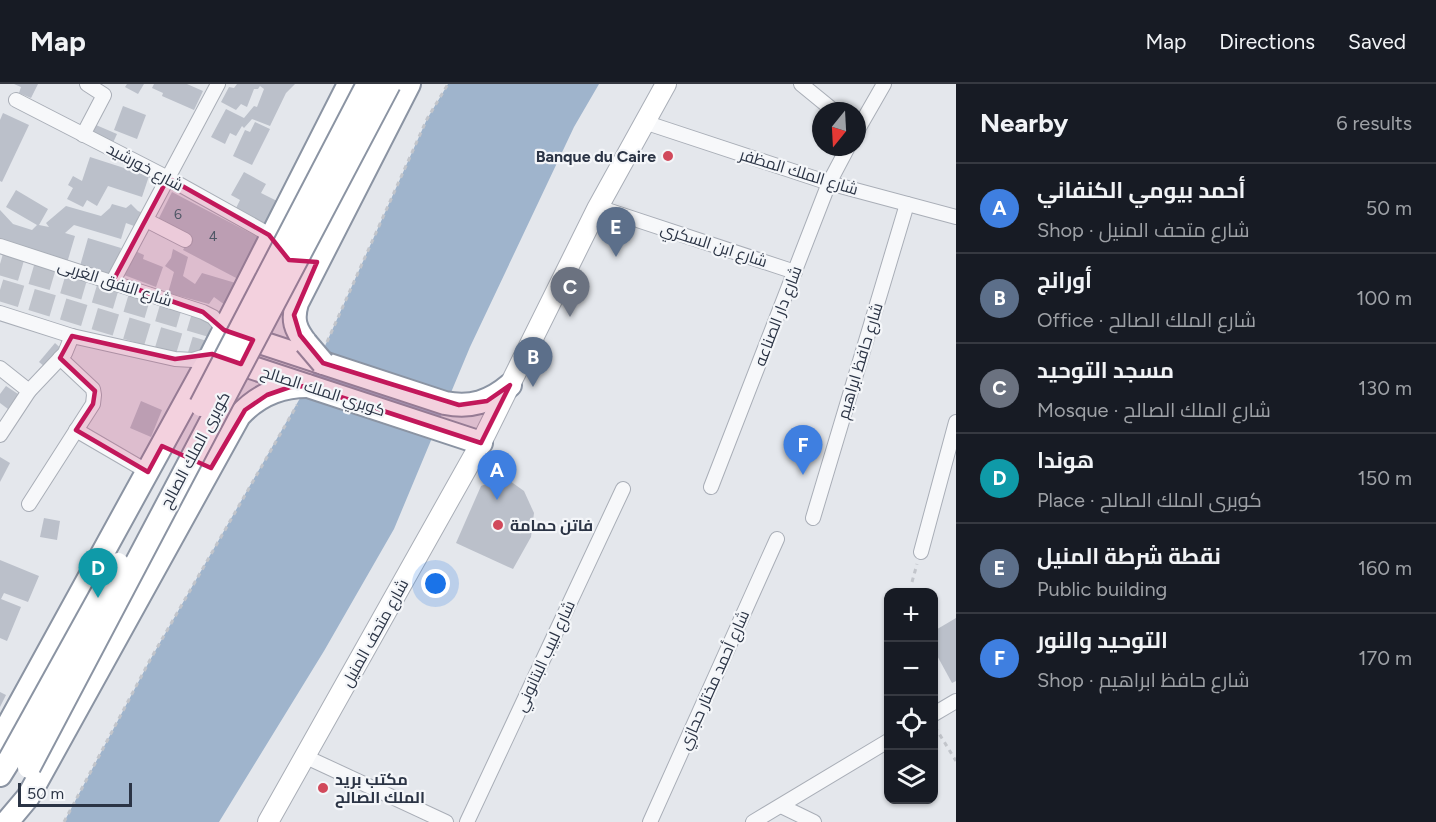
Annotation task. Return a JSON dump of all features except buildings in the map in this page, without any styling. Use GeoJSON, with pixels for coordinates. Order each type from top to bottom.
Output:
{"type":"FeatureCollection","features":[{"type":"Feature","properties":{"kind":"highway"},"geometry":{"type":"LineString","coordinates":[[0,740],[212,354],[349,84]]}},
{"type":"Feature","properties":{"kind":"highway","name":"كوبرى الملك الصالح"},"geometry":{"type":"LineString","coordinates":[[0,775],[135,532],[368,84]]}},
{"type":"Feature","properties":{"kind":"highway","name":"كوبرى الملك الصالح"},"geometry":{"type":"LineString","coordinates":[[0,814],[29,767],[389,84]]}},
{"type":"Feature","properties":{"kind":"highway"},"geometry":{"type":"LineString","coordinates":[[316,356],[294,326],[297,303],[409,84]]}},
{"type":"Feature","properties":{"kind":"highway"},"geometry":{"type":"LineString","coordinates":[[272,238],[275,247],[289,260],[308,264],[317,262]]}},
{"type":"Feature","properties":{"kind":"highway","name":"كوبري الملك الصالح"},"geometry":{"type":"LineString","coordinates":[[224,330],[316,356],[455,404]]}},
{"type":"Feature","properties":{"kind":"highway","name":"كوبري الملك الصالح"},"geometry":{"type":"LineString","coordinates":[[212,354],[273,386],[308,386],[481,443]]}},
{"type":"Feature","properties":{"kind":"highway"},"geometry":{"type":"LineString","coordinates":[[455,404],[487,401],[510,385]]}},
{"type":"Feature","properties":{"kind":"highway"},"geometry":{"type":"LineString","coordinates":[[7,822],[28,797],[239,416],[273,386]]}},
{"type":"Feature","properties":{"kind":"highway"},"geometry":{"type":"LineString","coordinates":[[455,404],[470,408],[476,416],[475,427],[468,434],[458,436]]}},
{"type":"Feature","properties":{"kind":"highway"},"geometry":{"type":"LineString","coordinates":[[162,446],[211,468]]}},
{"type":"Feature","properties":{"kind":"main road","name":"شارع متحف المنيل"},"geometry":{"type":"LineString","coordinates":[[268,822],[481,443],[598,207],[666,84]]}},
{"type":"Feature","properties":{"kind":"street"},"geometry":{"type":"LineString","coordinates":[[83,135],[104,95],[87,84]]}},
{"type":"Feature","properties":{"kind":"street"},"geometry":{"type":"LineString","coordinates":[[113,281],[219,84]]}},
{"type":"Feature","properties":{"kind":"street"},"geometry":{"type":"LineString","coordinates":[[801,84],[823,102]]}},
{"type":"Feature","properties":{"kind":"street"},"geometry":{"type":"LineString","coordinates":[[866,115],[884,84]]}},
{"type":"Feature","properties":{"kind":"street","name":"شارع خورشيد"},"geometry":{"type":"LineString","coordinates":[[16,100],[168,178],[272,238]]}},
{"type":"Feature","properties":{"kind":"street","name":"شارع الملك المظفر"},"geometry":{"type":"LineString","coordinates":[[644,122],[829,183],[956,217]]}},
{"type":"Feature","properties":{"kind":"street","name":"شارع دار الصناعه"},"geometry":{"type":"LineString","coordinates":[[711,487],[829,183],[843,156]]}},
{"type":"Feature","properties":{"kind":"street","name":"شارع حافظ ابراهيم"},"geometry":{"type":"LineString","coordinates":[[813,519],[907,204]]}},
{"type":"Feature","properties":{"kind":"street","name":"شارع ابن السكري"},"geometry":{"type":"LineString","coordinates":[[598,207],[795,272]]}},
{"type":"Feature","properties":{"kind":"street"},"geometry":{"type":"LineString","coordinates":[[146,220],[185,240]]}},
{"type":"Feature","properties":{"kind":"street","name":"شارع النفق الغربى"},"geometry":{"type":"LineString","coordinates":[[0,246],[203,312],[213,317],[224,330]]}},
{"type":"Feature","properties":{"kind":"street"},"geometry":{"type":"LineString","coordinates":[[0,313],[72,336],[176,359],[194,360],[212,354]]}},
{"type":"Feature","properties":{"kind":"street"},"geometry":{"type":"LineString","coordinates":[[0,435],[29,391],[67,349],[72,336]]}},
{"type":"Feature","properties":{"kind":"street"},"geometry":{"type":"LineString","coordinates":[[29,504],[93,404],[93,389],[60,358]]}},
{"type":"Feature","properties":{"kind":"street"},"geometry":{"type":"LineString","coordinates":[[0,368],[29,391]]}},
{"type":"Feature","properties":{"kind":"street"},"geometry":{"type":"LineString","coordinates":[[921,552],[956,422]]}},
{"type":"Feature","properties":{"kind":"street"},"geometry":{"type":"LineString","coordinates":[[76,430],[148,472]]}},
{"type":"Feature","properties":{"kind":"street","name":"شارع لبيب البتانوني"},"geometry":{"type":"LineString","coordinates":[[467,822],[623,489]]}},
{"type":"Feature","properties":{"kind":"street","name":"شارع أحمد مختار حجازي"},"geometry":{"type":"LineString","coordinates":[[650,822],[777,539]]}},
{"type":"Feature","properties":{"kind":"street"},"geometry":{"type":"LineString","coordinates":[[938,711],[956,701]]}},
{"type":"Feature","properties":{"kind":"street"},"geometry":{"type":"LineString","coordinates":[[753,822],[884,743]]}},
{"type":"Feature","properties":{"kind":"street"},"geometry":{"type":"LineString","coordinates":[[306,757],[446,822]]}},
{"type":"Feature","properties":{"kind":"street"},"geometry":{"type":"LineString","coordinates":[[781,806],[814,822]]}},
{"type":"Feature","properties":{"kind":"path"},"geometry":{"type":"LineString","coordinates":[[316,356],[427,119],[448,84]]}},
{"type":"Feature","properties":{"kind":"path"},"geometry":{"type":"LineString","coordinates":[[64,822],[150,660],[308,386]]}},
{"type":"Feature","properties":{"kind":"path"},"geometry":{"type":"LineString","coordinates":[[912,582],[921,552]]}},
{"type":"Feature","properties":{"kind":"path"},"geometry":{"type":"LineString","coordinates":[[938,733],[956,761]]}},
{"type":"Feature","properties":{"kind":"highlighted area"},"geometry":{"type":"Polygon","coordinates":[[[168,178],[269,235],[289,260],[317,262],[294,315],[300,335],[323,363],[459,405],[487,401],[510,385],[481,443],[307,386],[290,387],[267,395],[245,410],[211,468],[162,446],[148,472],[76,430],[93,404],[95,391],[60,358],[72,336],[175,359],[212,354],[241,364],[253,340],[224,330],[203,312],[113,281],[168,178]]]}},
{"type":"Feature","properties":{"kind":"water"},"geometry":{"type":"Polygon","coordinates":[[[448,84],[599,84],[574,127],[470,347],[394,529],[324,651],[219,822],[64,822],[150,660],[307,386],[427,119],[448,84]]]}},
{"type":"Feature","properties":{"kind":"tunnel"},"geometry":{"type":"LineString","coordinates":[[0,264],[224,330]]}},
{"type":"Feature","properties":{"kind":"tunnel"},"geometry":{"type":"LineString","coordinates":[[0,290],[212,354]]}},
{"type":"Feature","properties":{"kind":"place","name":"Banque du Caire"},"geometry":{"type":"Point","coordinates":[668,156]}},
{"type":"Feature","properties":{"kind":"place","name":"نقطة شرطة المنيل"},"geometry":{"type":"Point","coordinates":[616,257]}},
{"type":"Feature","properties":{"kind":"place","name":"مسجد التوحيد"},"geometry":{"type":"Point","coordinates":[570,317]}},
{"type":"Feature","properties":{"kind":"place","name":"أورانج"},"geometry":{"type":"Point","coordinates":[533,387]}},
{"type":"Feature","properties":{"kind":"place","name":"التوحيد والنور"},"geometry":{"type":"Point","coordinates":[803,475]}},
{"type":"Feature","properties":{"kind":"place","name":"أحمد بيومي الكنفاني"},"geometry":{"type":"Point","coordinates":[497,500]}},
{"type":"Feature","properties":{"kind":"place","name":"فاتن حمامة"},"geometry":{"type":"Point","coordinates":[498,525]}},
{"type":"Feature","properties":{"kind":"place","name":"هوندا"},"geometry":{"type":"Point","coordinates":[98,598]}},
{"type":"Feature","properties":{"kind":"place","name":"مكتب بريد الملك الصالح"},"geometry":{"type":"Point","coordinates":[323,788]}}]}
